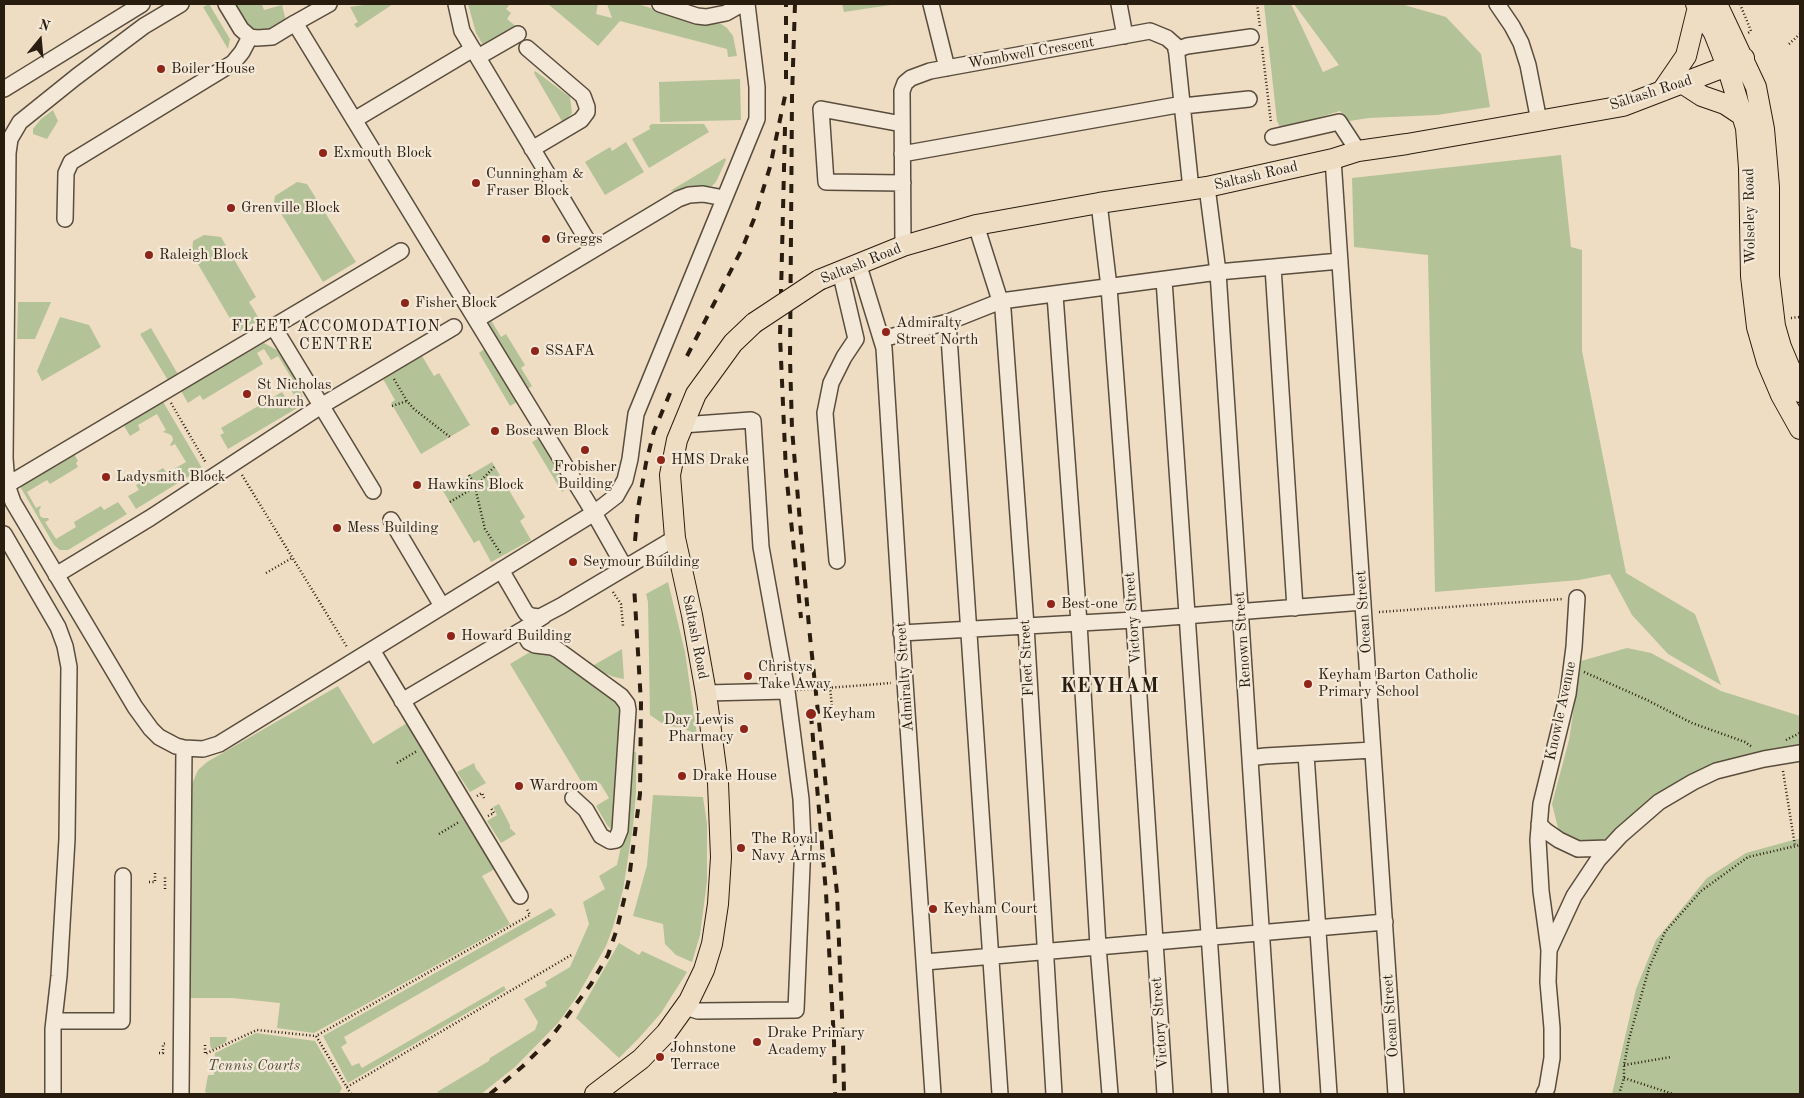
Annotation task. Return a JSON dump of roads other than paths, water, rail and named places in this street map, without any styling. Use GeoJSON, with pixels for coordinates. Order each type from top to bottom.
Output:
{"type":"FeatureCollection","features":[{"type":"Feature","properties":{"kind":"main road","name":"Wolseley Road"},"geometry":{"type":"LineString","coordinates":[[1704,5],[1736,62],[1756,87],[1764,129],[1769,187],[1769,276],[1775,326],[1781,347],[1800,392]]}},
{"type":"Feature","properties":{"kind":"main road"},"geometry":{"type":"LineString","coordinates":[[1662,91],[1686,56],[1704,5]]}},
{"type":"Feature","properties":{"kind":"main road","name":"Saltash Road"},"geometry":{"type":"LineString","coordinates":[[595,1094],[610,1085],[641,1059],[666,1033],[685,1007],[704,970],[712,944],[718,904],[721,857],[718,783],[706,693],[675,538],[670,475],[674,449],[696,394],[733,343],[754,323],[819,280],[903,246],[976,225],[1099,203],[1199,188],[1333,159],[1358,151],[1623,106],[1736,62]]}},
{"type":"Feature","properties":{"kind":"main road","name":"Wolseley Road"},"geometry":{"type":"LineString","coordinates":[[1736,62],[1742,116],[1746,128],[1749,168],[1751,276],[1757,326],[1767,362],[1781,395],[1800,429]]}},
{"type":"Feature","properties":{"kind":"main road"},"geometry":{"type":"LineString","coordinates":[[1682,83],[1702,96],[1725,104],[1742,116]]}},
{"type":"Feature","properties":{"kind":"street"},"geometry":{"type":"LineString","coordinates":[[6,87],[142,4]]}},
{"type":"Feature","properties":{"kind":"street"},"geometry":{"type":"LineString","coordinates":[[181,4],[144,26],[76,77],[20,122],[10,139],[8,153],[5,458],[7,484],[13,502],[136,707],[151,729],[168,743],[184,748],[203,749],[219,744],[594,513],[616,496],[625,480],[636,414],[757,119],[757,87],[746,4]]}},
{"type":"Feature","properties":{"kind":"street"},"geometry":{"type":"LineString","coordinates":[[226,4],[241,29],[250,37],[257,38],[272,37],[329,4]]}},
{"type":"Feature","properties":{"kind":"street"},"geometry":{"type":"LineString","coordinates":[[456,4],[462,31],[593,250]]}},
{"type":"Feature","properties":{"kind":"street"},"geometry":{"type":"LineString","coordinates":[[660,4],[706,17],[726,13],[742,4]]}},
{"type":"Feature","properties":{"kind":"street"},"geometry":{"type":"LineString","coordinates":[[931,4],[947,68]]}},
{"type":"Feature","properties":{"kind":"street"},"geometry":{"type":"LineString","coordinates":[[1119,4],[1125,36]]}},
{"type":"Feature","properties":{"kind":"street"},"geometry":{"type":"LineString","coordinates":[[1497,4],[1521,43],[1528,65],[1539,121]]}},
{"type":"Feature","properties":{"kind":"street"},"geometry":{"type":"LineString","coordinates":[[295,23],[594,513],[625,568]]}},
{"type":"Feature","properties":{"kind":"street","name":"Wombwell Crescent"},"geometry":{"type":"LineString","coordinates":[[903,246],[902,91],[905,83],[911,78],[930,71],[1150,31],[1167,38],[1176,46],[1176,50]]}},
{"type":"Feature","properties":{"kind":"street"},"geometry":{"type":"LineString","coordinates":[[354,120],[475,53],[518,34]]}},
{"type":"Feature","properties":{"kind":"street"},"geometry":{"type":"LineString","coordinates":[[65,219],[66,172],[71,162],[233,63],[242,52],[250,37]]}},
{"type":"Feature","properties":{"kind":"street"},"geometry":{"type":"LineString","coordinates":[[1199,188],[1183,105],[1176,50],[1187,46],[1258,37]]}},
{"type":"Feature","properties":{"kind":"street"},"geometry":{"type":"LineString","coordinates":[[527,48],[583,96],[587,107],[587,112],[582,120],[532,149]]}},
{"type":"Feature","properties":{"kind":"street"},"geometry":{"type":"LineString","coordinates":[[902,154],[1183,105],[1249,99]]}},
{"type":"Feature","properties":{"kind":"street"},"geometry":{"type":"LineString","coordinates":[[902,124],[821,109],[826,182],[903,183]]}},
{"type":"Feature","properties":{"kind":"street"},"geometry":{"type":"LineString","coordinates":[[1273,137],[1339,122],[1358,151]]}},
{"type":"Feature","properties":{"kind":"street","name":"Ocean Street"},"geometry":{"type":"LineString","coordinates":[[1333,159],[1396,1094]]}},
{"type":"Feature","properties":{"kind":"street","name":"Renown Street"},"geometry":{"type":"LineString","coordinates":[[1199,188],[1218,272],[1272,1094]]}},
{"type":"Feature","properties":{"kind":"street"},"geometry":{"type":"LineString","coordinates":[[476,320],[683,197],[703,194],[724,198]]}},
{"type":"Feature","properties":{"kind":"street","name":"Victory Street"},"geometry":{"type":"LineString","coordinates":[[1099,203],[1109,287],[1134,620],[1165,1094]]}},
{"type":"Feature","properties":{"kind":"street","name":"Fleet Street"},"geometry":{"type":"LineString","coordinates":[[976,225],[1003,310],[1026,626],[1054,1094]]}},
{"type":"Feature","properties":{"kind":"street"},"geometry":{"type":"LineString","coordinates":[[7,484],[401,251]]}},
{"type":"Feature","properties":{"kind":"street"},"geometry":{"type":"LineString","coordinates":[[882,339],[948,322],[1001,301],[1218,272],[1340,261]]}},
{"type":"Feature","properties":{"kind":"street"},"geometry":{"type":"LineString","coordinates":[[837,561],[825,413],[831,383],[844,357],[856,339],[849,267]]}},
{"type":"Feature","properties":{"kind":"street","name":"Admiralty Street"},"geometry":{"type":"LineString","coordinates":[[849,267],[882,339],[884,348],[904,682],[933,1094]]}},
{"type":"Feature","properties":{"kind":"street"},"geometry":{"type":"LineString","coordinates":[[1273,267],[1295,608]]}},
{"type":"Feature","properties":{"kind":"street"},"geometry":{"type":"LineString","coordinates":[[1164,280],[1220,1094]]}},
{"type":"Feature","properties":{"kind":"street"},"geometry":{"type":"LineString","coordinates":[[1056,295],[1079,623],[1098,946],[1110,1094]]}},
{"type":"Feature","properties":{"kind":"street"},"geometry":{"type":"LineString","coordinates":[[948,322],[1000,1094]]}},
{"type":"Feature","properties":{"kind":"street"},"geometry":{"type":"LineString","coordinates":[[273,326],[373,491]]}},
{"type":"Feature","properties":{"kind":"street"},"geometry":{"type":"LineString","coordinates":[[56,575],[214,477],[321,406],[454,327]]}},
{"type":"Feature","properties":{"kind":"street"},"geometry":{"type":"LineString","coordinates":[[682,425],[753,421],[761,547],[792,690],[802,800],[803,842],[796,1010],[698,1010],[685,1007]]}},
{"type":"Feature","properties":{"kind":"street"},"geometry":{"type":"LineString","coordinates":[[391,520],[442,606]]}},
{"type":"Feature","properties":{"kind":"street"},"geometry":{"type":"LineString","coordinates":[[4,534],[58,627],[65,646],[69,667],[67,839],[59,976],[54,1021],[52,1094]]}},
{"type":"Feature","properties":{"kind":"street"},"geometry":{"type":"LineString","coordinates":[[402,702],[675,538]]}},
{"type":"Feature","properties":{"kind":"street"},"geometry":{"type":"LineString","coordinates":[[504,568],[526,613],[534,617],[544,616]]}},
{"type":"Feature","properties":{"kind":"street","name":"Knowle Avenue"},"geometry":{"type":"LineString","coordinates":[[1549,950],[1541,891],[1539,824],[1541,804],[1568,694],[1574,647],[1576,598]]}},
{"type":"Feature","properties":{"kind":"street"},"geometry":{"type":"LineString","coordinates":[[902,633],[1134,620],[1295,608],[1364,608]]}},
{"type":"Feature","properties":{"kind":"street"},"geometry":{"type":"LineString","coordinates":[[522,630],[530,642],[535,645],[552,647],[558,650],[622,696],[627,704],[629,714],[627,745],[620,830],[616,840],[610,842],[601,836],[586,810],[573,798]]}},
{"type":"Feature","properties":{"kind":"street"},"geometry":{"type":"LineString","coordinates":[[372,650],[428,744],[478,816],[520,896]]}},
{"type":"Feature","properties":{"kind":"street"},"geometry":{"type":"LineString","coordinates":[[706,693],[792,690]]}},
{"type":"Feature","properties":{"kind":"street"},"geometry":{"type":"LineString","coordinates":[[181,1094],[184,748]]}},
{"type":"Feature","properties":{"kind":"street"},"geometry":{"type":"LineString","coordinates":[[1250,758],[1373,750]]}},
{"type":"Feature","properties":{"kind":"street"},"geometry":{"type":"LineString","coordinates":[[1544,1094],[1547,1088],[1552,1058],[1552,1028],[1548,982],[1549,950],[1574,896],[1598,860],[1621,834],[1659,802],[1693,782],[1716,771],[1774,757],[1800,753]]}},
{"type":"Feature","properties":{"kind":"street"},"geometry":{"type":"LineString","coordinates":[[1306,754],[1330,1094]]}},
{"type":"Feature","properties":{"kind":"street"},"geometry":{"type":"LineString","coordinates":[[1539,824],[1559,840],[1578,849],[1609,848]]}},
{"type":"Feature","properties":{"kind":"street"},"geometry":{"type":"LineString","coordinates":[[54,1021],[122,1021],[123,876]]}},
{"type":"Feature","properties":{"kind":"street"},"geometry":{"type":"LineString","coordinates":[[925,962],[1385,922]]}},
{"type":"Feature","properties":{"kind":"railway"},"geometry":{"type":"LineString","coordinates":[[786,4],[786,79]]}},
{"type":"Feature","properties":{"kind":"railway"},"geometry":{"type":"LineString","coordinates":[[795,4],[792,97],[790,358],[792,429],[809,627],[837,893],[844,1094]]}},
{"type":"Feature","properties":{"kind":"railway"},"geometry":{"type":"LineString","coordinates":[[687,356],[742,249],[754,219],[770,167],[785,96]]}},
{"type":"Feature","properties":{"kind":"railway"},"geometry":{"type":"LineString","coordinates":[[785,127],[780,336],[786,472],[801,618]]}},
{"type":"Feature","properties":{"kind":"railway"},"geometry":{"type":"LineString","coordinates":[[635,541],[638,508],[646,463],[654,431],[673,386]]}},
{"type":"Feature","properties":{"kind":"railway"},"geometry":{"type":"LineString","coordinates":[[490,1094],[523,1066],[549,1040],[591,984],[608,955],[617,929],[629,879],[640,794],[641,703],[634,585]]}},
{"type":"Feature","properties":{"kind":"railway"},"geometry":{"type":"LineString","coordinates":[[811,715],[826,893],[835,1094]]}},
{"type":"Feature","properties":{"kind":"place","name":"Boiler House"},"geometry":{"type":"Point","coordinates":[161,69]}},
{"type":"Feature","properties":{"kind":"place","name":"Exmouth Block"},"geometry":{"type":"Point","coordinates":[323,153]}},
{"type":"Feature","properties":{"kind":"place","name":"Cunningham & Fraser Block"},"geometry":{"type":"Point","coordinates":[476,183]}},
{"type":"Feature","properties":{"kind":"place","name":"Grenville Block"},"geometry":{"type":"Point","coordinates":[231,208]}},
{"type":"Feature","properties":{"kind":"place","name":"Greggs"},"geometry":{"type":"Point","coordinates":[546,239]}},
{"type":"Feature","properties":{"kind":"place","name":"Raleigh Block"},"geometry":{"type":"Point","coordinates":[149,255]}},
{"type":"Feature","properties":{"kind":"place","name":"Fisher Block"},"geometry":{"type":"Point","coordinates":[405,303]}},
{"type":"Feature","properties":{"kind":"place","name":"Admiralty Street North"},"geometry":{"type":"Point","coordinates":[886,332]}},
{"type":"Feature","properties":{"kind":"place","name":"SSAFA"},"geometry":{"type":"Point","coordinates":[535,351]}},
{"type":"Feature","properties":{"kind":"place","name":"St Nicholas Church"},"geometry":{"type":"Point","coordinates":[247,394]}},
{"type":"Feature","properties":{"kind":"place","name":"Boscawen Block"},"geometry":{"type":"Point","coordinates":[495,431]}},
{"type":"Feature","properties":{"kind":"place","name":"Frobisher Building"},"geometry":{"type":"Point","coordinates":[585,450]}},
{"type":"Feature","properties":{"kind":"place","name":"HMS Drake"},"geometry":{"type":"Point","coordinates":[661,460]}},
{"type":"Feature","properties":{"kind":"place","name":"Ladysmith Block"},"geometry":{"type":"Point","coordinates":[106,477]}},
{"type":"Feature","properties":{"kind":"place","name":"Hawkins Block"},"geometry":{"type":"Point","coordinates":[417,485]}},
{"type":"Feature","properties":{"kind":"place","name":"Mess Building"},"geometry":{"type":"Point","coordinates":[337,528]}},
{"type":"Feature","properties":{"kind":"place","name":"Seymour Building"},"geometry":{"type":"Point","coordinates":[573,562]}},
{"type":"Feature","properties":{"kind":"place","name":"Best-one"},"geometry":{"type":"Point","coordinates":[1051,604]}},
{"type":"Feature","properties":{"kind":"place","name":"Howard Building"},"geometry":{"type":"Point","coordinates":[451,636]}},
{"type":"Feature","properties":{"kind":"place","name":"Christys Take Away"},"geometry":{"type":"Point","coordinates":[748,676]}},
{"type":"Feature","properties":{"kind":"place","name":"Keyham Barton Catholic Primary School"},"geometry":{"type":"Point","coordinates":[1308,684]}},
{"type":"Feature","properties":{"kind":"place","name":"Keyham"},"geometry":{"type":"Point","coordinates":[811,714]}},
{"type":"Feature","properties":{"kind":"place","name":"Day Lewis Pharmacy"},"geometry":{"type":"Point","coordinates":[744,729]}},
{"type":"Feature","properties":{"kind":"place","name":"Drake House"},"geometry":{"type":"Point","coordinates":[682,776]}},
{"type":"Feature","properties":{"kind":"place","name":"Wardroom"},"geometry":{"type":"Point","coordinates":[519,786]}},
{"type":"Feature","properties":{"kind":"place","name":"The Royal Navy Arms"},"geometry":{"type":"Point","coordinates":[741,848]}},
{"type":"Feature","properties":{"kind":"place","name":"Keyham Court"},"geometry":{"type":"Point","coordinates":[933,909]}},
{"type":"Feature","properties":{"kind":"place","name":"Drake Primary Academy"},"geometry":{"type":"Point","coordinates":[757,1042]}},
{"type":"Feature","properties":{"kind":"place","name":"Johnstone Terrace"},"geometry":{"type":"Point","coordinates":[660,1057]}},
{"type":"Feature","properties":{"kind":"district","name":"FLEET ACCOMODATION CENTRE"},"geometry":{"type":"Point","coordinates":[336,336]}},
{"type":"Feature","properties":{"kind":"district","name":"KEYHAM"},"geometry":{"type":"Point","coordinates":[1110,687]}},
{"type":"Feature","properties":{"kind":"park label","name":"Tennis Courts"},"geometry":{"type":"Point","coordinates":[254,1066]}}]}
